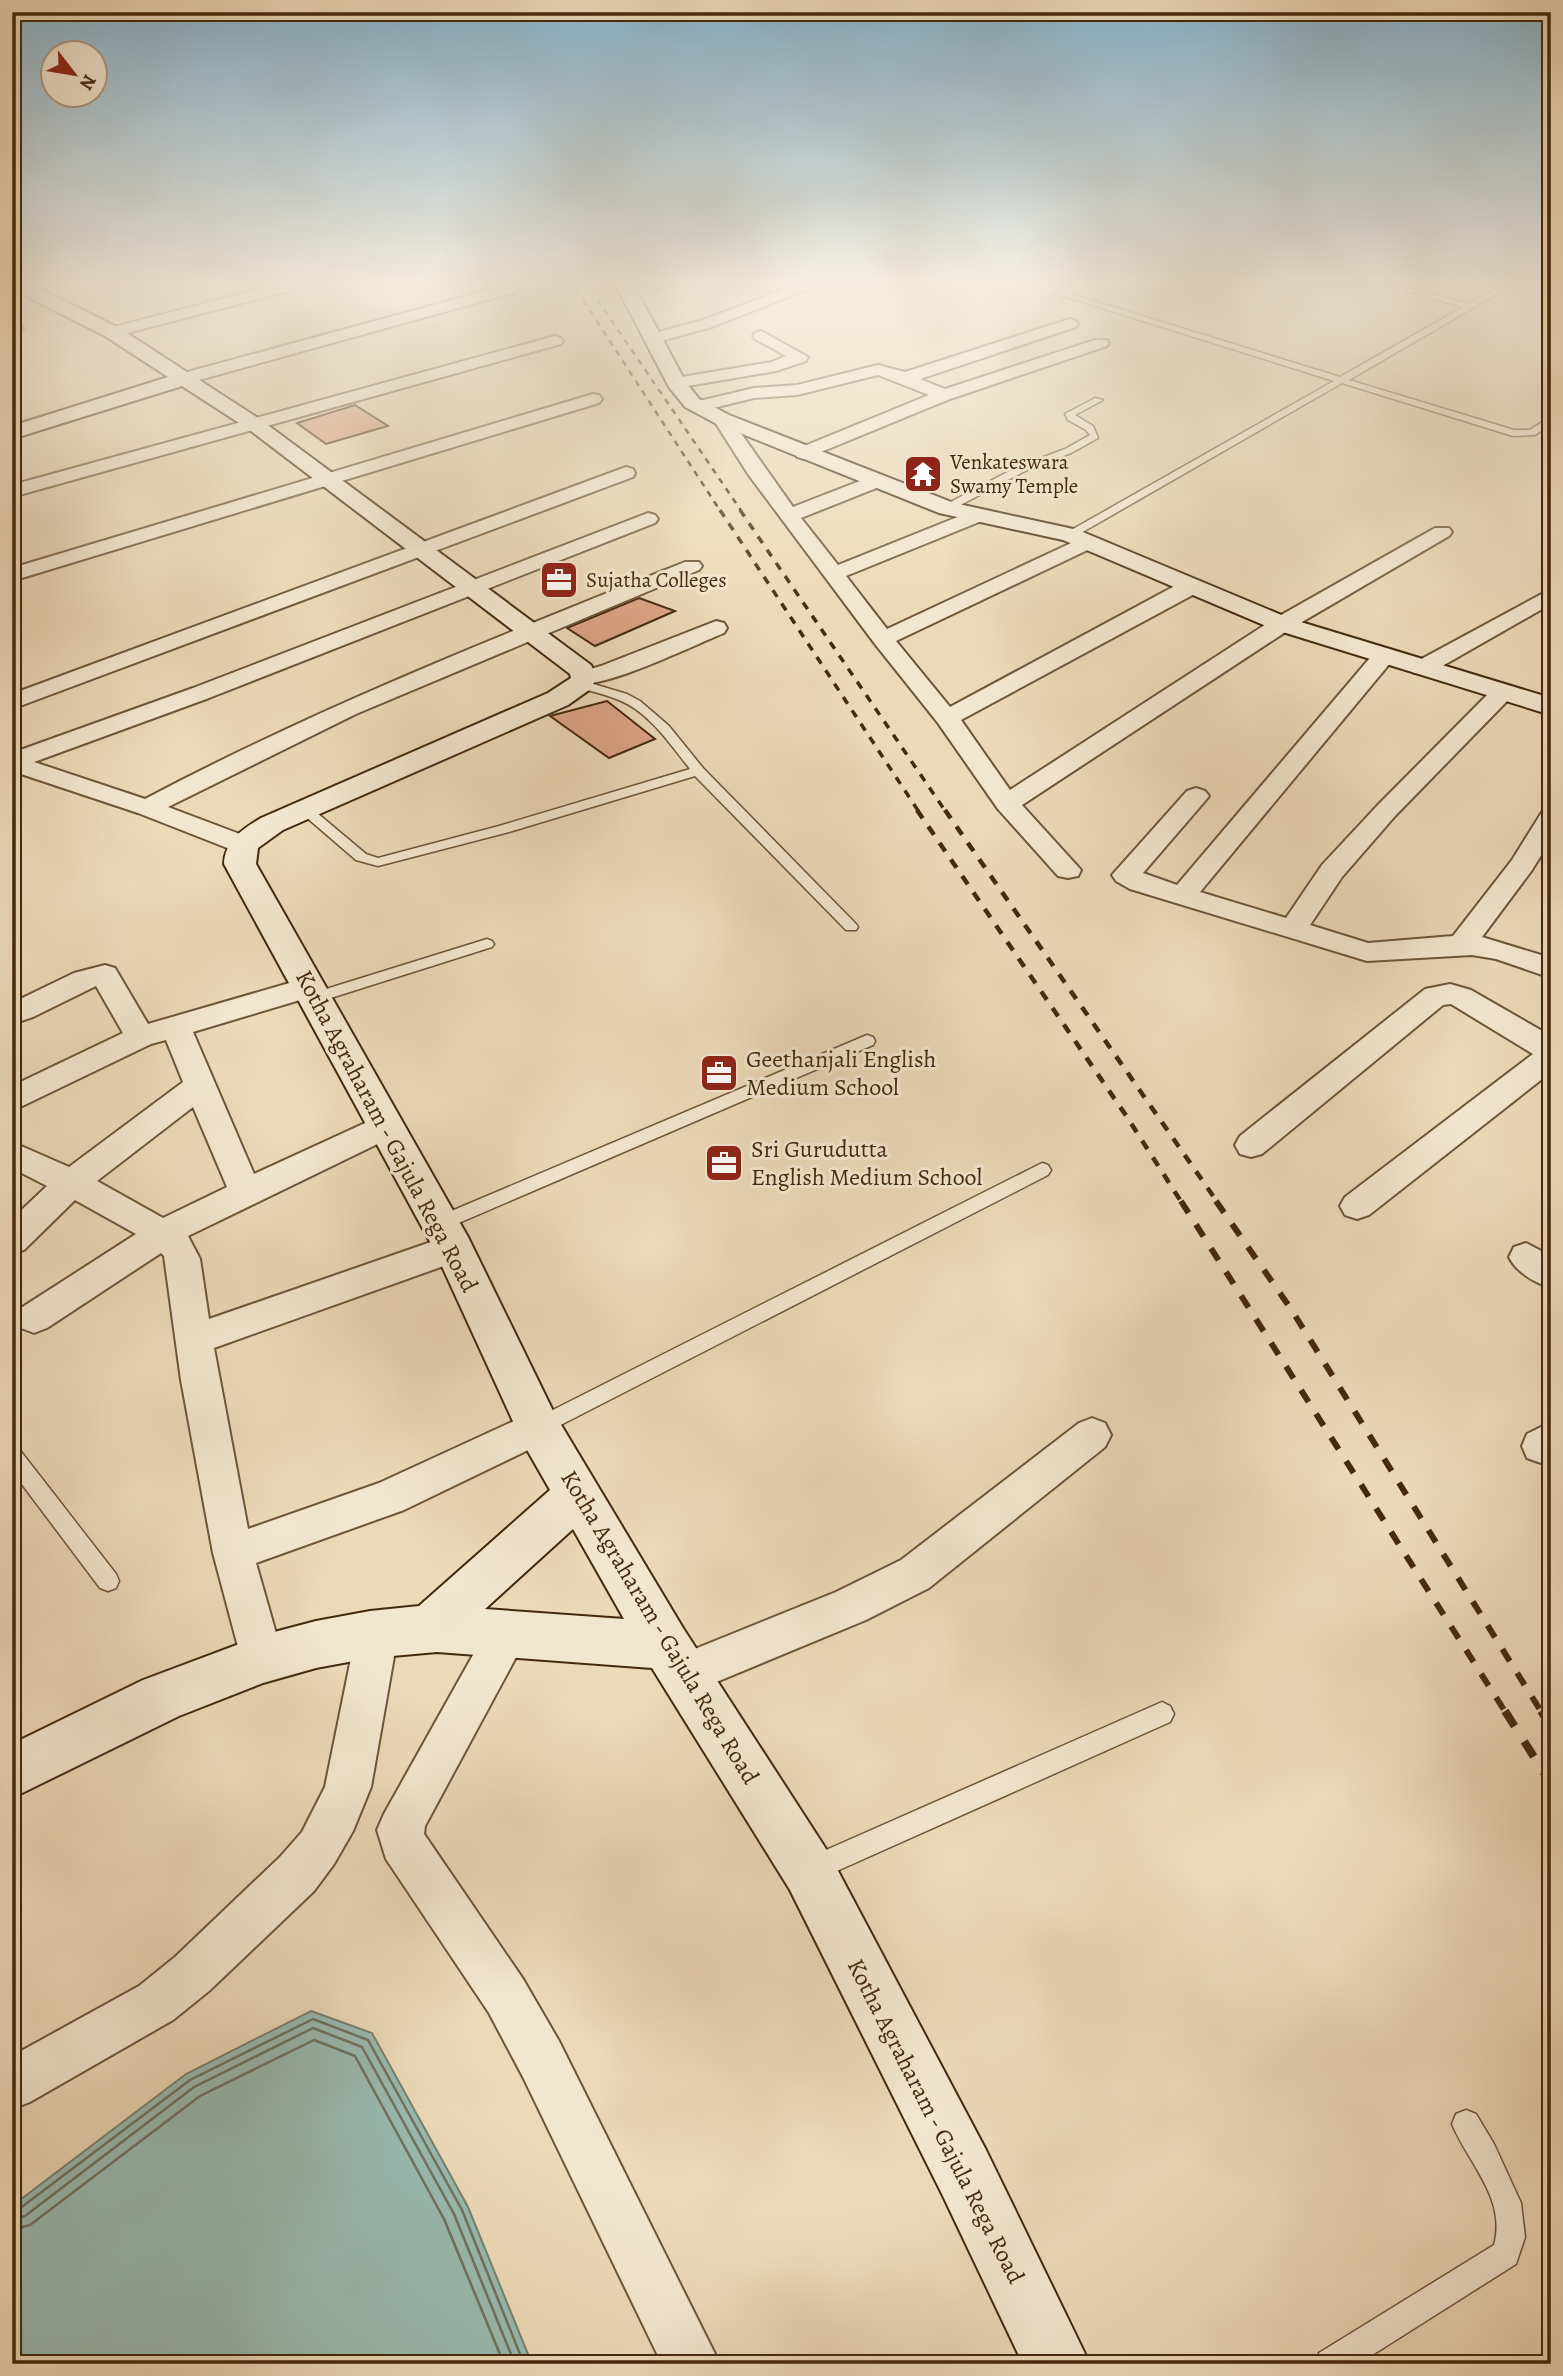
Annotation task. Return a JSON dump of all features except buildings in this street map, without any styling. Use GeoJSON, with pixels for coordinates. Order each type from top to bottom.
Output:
{"type":"FeatureCollection","features":[{"type":"Feature","properties":{"kind":"main road"},"geometry":{"type":"LineString","coordinates":[[12,433],[145,391]]}},
{"type":"Feature","properties":{"kind":"main road"},"geometry":{"type":"LineString","coordinates":[[205,391],[254,424],[582,671],[582,681],[558,699],[272,824],[244,845]]}},
{"type":"Feature","properties":{"kind":"main road"},"geometry":{"type":"LineString","coordinates":[[683,391],[697,407],[722,419],[947,508],[1079,538],[1282,624],[1551,708]]}},
{"type":"Feature","properties":{"kind":"main road","name":"Kotha Agraharam - Gajula Rega Road"},"geometry":{"type":"LineString","coordinates":[[244,845],[239,852],[240,864],[447,1236],[538,1427],[675,1660],[809,1871],[964,2172],[1057,2364]]}},
{"type":"Feature","properties":{"kind":"main road"},"geometry":{"type":"LineString","coordinates":[[429,1629],[578,1494]]}},
{"type":"Feature","properties":{"kind":"main road"},"geometry":{"type":"LineString","coordinates":[[12,1772],[125,1713],[215,1673],[262,1658],[377,1634],[429,1629],[507,1635],[675,1660]]}},
{"type":"Feature","properties":{"kind":"street"},"geometry":{"type":"LineString","coordinates":[[12,491],[374,391]]}},
{"type":"Feature","properties":{"kind":"street"},"geometry":{"type":"LineString","coordinates":[[697,407],[754,393],[784,391]]}},
{"type":"Feature","properties":{"kind":"street"},"geometry":{"type":"LineString","coordinates":[[935,391],[944,395]]}},
{"type":"Feature","properties":{"kind":"street"},"geometry":{"type":"LineString","coordinates":[[804,453],[956,391]]}},
{"type":"Feature","properties":{"kind":"street"},"geometry":{"type":"LineString","coordinates":[[12,575],[593,398]]}},
{"type":"Feature","properties":{"kind":"street"},"geometry":{"type":"LineString","coordinates":[[722,419],[834,574],[947,718],[1007,804],[1068,870]]}},
{"type":"Feature","properties":{"kind":"street"},"geometry":{"type":"LineString","coordinates":[[12,702],[626,473]]}},
{"type":"Feature","properties":{"kind":"street"},"geometry":{"type":"LineString","coordinates":[[790,515],[877,481]]}},
{"type":"Feature","properties":{"kind":"street"},"geometry":{"type":"LineString","coordinates":[[834,574],[977,516]]}},
{"type":"Feature","properties":{"kind":"street"},"geometry":{"type":"LineString","coordinates":[[12,763],[201,693],[648,519]]}},
{"type":"Feature","properties":{"kind":"street"},"geometry":{"type":"LineString","coordinates":[[1007,804],[1282,624],[1442,532]]}},
{"type":"Feature","properties":{"kind":"street"},"geometry":{"type":"LineString","coordinates":[[883,639],[1079,538]]}},
{"type":"Feature","properties":{"kind":"street"},"geometry":{"type":"LineString","coordinates":[[147,808],[290,735],[692,566]]}},
{"type":"Feature","properties":{"kind":"street"},"geometry":{"type":"LineString","coordinates":[[947,718],[1192,586]]}},
{"type":"Feature","properties":{"kind":"street"},"geometry":{"type":"LineString","coordinates":[[1422,668],[1551,595]]}},
{"type":"Feature","properties":{"kind":"street"},"geometry":{"type":"LineString","coordinates":[[582,681],[716,628]]}},
{"type":"Feature","properties":{"kind":"street"},"geometry":{"type":"LineString","coordinates":[[1183,895],[1382,657]]}},
{"type":"Feature","properties":{"kind":"street"},"geometry":{"type":"LineString","coordinates":[[1292,930],[1332,871],[1386,811],[1503,692]]}},
{"type":"Feature","properties":{"kind":"street"},"geometry":{"type":"LineString","coordinates":[[12,763],[147,808],[244,845]]}},
{"type":"Feature","properties":{"kind":"street"},"geometry":{"type":"LineString","coordinates":[[1196,796],[1126,874],[1140,883],[1367,952],[1395,953],[1461,945],[1499,950],[1551,968]]}},
{"type":"Feature","properties":{"kind":"street"},"geometry":{"type":"LineString","coordinates":[[1461,945],[1523,864],[1551,817]]}},
{"type":"Feature","properties":{"kind":"street"},"geometry":{"type":"LineString","coordinates":[[12,1014],[39,1004],[90,977],[104,975],[140,1037]]}},
{"type":"Feature","properties":{"kind":"street"},"geometry":{"type":"LineString","coordinates":[[12,1100],[140,1037],[312,993]]}},
{"type":"Feature","properties":{"kind":"street"},"geometry":{"type":"LineString","coordinates":[[1251,1145],[1435,996],[1450,994],[1461,997],[1551,1050]]}},
{"type":"Feature","properties":{"kind":"street"},"geometry":{"type":"LineString","coordinates":[[175,1026],[245,1191]]}},
{"type":"Feature","properties":{"kind":"street"},"geometry":{"type":"LineString","coordinates":[[1357,1206],[1551,1056]]}},
{"type":"Feature","properties":{"kind":"street"},"geometry":{"type":"LineString","coordinates":[[12,1240],[71,1183],[200,1085]]}},
{"type":"Feature","properties":{"kind":"street"},"geometry":{"type":"LineString","coordinates":[[34,1318],[163,1234],[245,1191],[387,1126]]}},
{"type":"Feature","properties":{"kind":"street"},"geometry":{"type":"LineString","coordinates":[[17,1162],[71,1183],[163,1234],[176,1246],[183,1259],[233,1553],[262,1658]]}},
{"type":"Feature","properties":{"kind":"street"},"geometry":{"type":"LineString","coordinates":[[195,1339],[447,1236]]}},
{"type":"Feature","properties":{"kind":"street"},"geometry":{"type":"LineString","coordinates":[[233,1553],[390,1497],[538,1427]]}},
{"type":"Feature","properties":{"kind":"street"},"geometry":{"type":"LineString","coordinates":[[675,1660],[851,1606],[915,1574],[1092,1435]]}},
{"type":"Feature","properties":{"kind":"street"},"geometry":{"type":"LineString","coordinates":[[12,2084],[156,2003],[202,1965],[297,1874],[318,1848],[337,1815],[348,1787],[377,1634]]}},
{"type":"Feature","properties":{"kind":"street"},"geometry":{"type":"LineString","coordinates":[[507,1635],[409,1810],[400,1830],[402,1843],[506,1996],[541,2059],[692,2364]]}},
{"type":"Feature","properties":{"kind":"lane"},"geometry":{"type":"LineString","coordinates":[[1079,538],[1325,391]]}},
{"type":"Feature","properties":{"kind":"lane"},"geometry":{"type":"LineString","coordinates":[[1378,391],[1513,433],[1532,433],[1551,419]]}},
{"type":"Feature","properties":{"kind":"lane"},"geometry":{"type":"LineString","coordinates":[[947,508],[1021,469],[1068,451],[1095,436],[1090,428],[1071,418],[1070,414],[1098,400]]}},
{"type":"Feature","properties":{"kind":"lane"},"geometry":{"type":"LineString","coordinates":[[582,681],[636,704],[665,729],[698,771],[851,927]]}},
{"type":"Feature","properties":{"kind":"lane"},"geometry":{"type":"LineString","coordinates":[[305,810],[361,857],[378,862],[504,829],[698,771]]}},
{"type":"Feature","properties":{"kind":"lane"},"geometry":{"type":"LineString","coordinates":[[312,993],[486,944]]}},
{"type":"Feature","properties":{"kind":"lane"},"geometry":{"type":"LineString","coordinates":[[447,1236],[867,1041]]}},
{"type":"Feature","properties":{"kind":"lane"},"geometry":{"type":"LineString","coordinates":[[538,1427],[1042,1170]]}},
{"type":"Feature","properties":{"kind":"lane"},"geometry":{"type":"LineString","coordinates":[[12,1455],[108,1581]]}},
{"type":"Feature","properties":{"kind":"lane"},"geometry":{"type":"LineString","coordinates":[[809,1871],[1162,1714]]}},
{"type":"Feature","properties":{"kind":"lane"},"geometry":{"type":"LineString","coordinates":[[1330,2364],[1506,2254],[1513,2239],[1512,2219],[1505,2196],[1466,2124]]}},
{"type":"Feature","properties":{"kind":"water"},"geometry":{"type":"Polygon","coordinates":[[[311,2011],[372,2033],[468,2207],[532,2364],[12,2364],[12,2206],[186,2074],[311,2011]]]}},
{"type":"Feature","properties":{"kind":"railway"},"geometry":{"type":"LineString","coordinates":[[642,391],[721,512]]}},
{"type":"Feature","properties":{"kind":"railway"},"geometry":{"type":"LineString","coordinates":[[660,391],[742,512]]}},
{"type":"Feature","properties":{"kind":"railway"},"geometry":{"type":"LineString","coordinates":[[720,510],[919,812]]}},
{"type":"Feature","properties":{"kind":"railway"},"geometry":{"type":"LineString","coordinates":[[740,510],[946,812]]}},
{"type":"Feature","properties":{"kind":"railway"},"geometry":{"type":"LineString","coordinates":[[917,810],[1127,1117],[1182,1203]]}},
{"type":"Feature","properties":{"kind":"railway"},"geometry":{"type":"LineString","coordinates":[[945,810],[1218,1203]]}},
{"type":"Feature","properties":{"kind":"railway"},"geometry":{"type":"LineString","coordinates":[[1181,1201],[1506,1713]]}},
{"type":"Feature","properties":{"kind":"railway"},"geometry":{"type":"LineString","coordinates":[[1216,1201],[1291,1309],[1542,1713]]}},
{"type":"Feature","properties":{"kind":"railway"},"geometry":{"type":"LineString","coordinates":[[1505,1711],[1551,1784]]}},
{"type":"Feature","properties":{"kind":"railway"},"geometry":{"type":"LineString","coordinates":[[1541,1711],[1551,1727]]}},
{"type":"Feature","properties":{"kind":"place","name":"Venkateswara Swamy Temple"},"geometry":{"type":"Point","coordinates":[923,474]}},
{"type":"Feature","properties":{"kind":"place","name":"Sujatha Colleges"},"geometry":{"type":"Point","coordinates":[559,580]}},
{"type":"Feature","properties":{"kind":"place","name":"Geethanjali English Medium School"},"geometry":{"type":"Point","coordinates":[719,1073]}},
{"type":"Feature","properties":{"kind":"place","name":"Sri Gurudutta English Medium School"},"geometry":{"type":"Point","coordinates":[724,1163]}}]}
